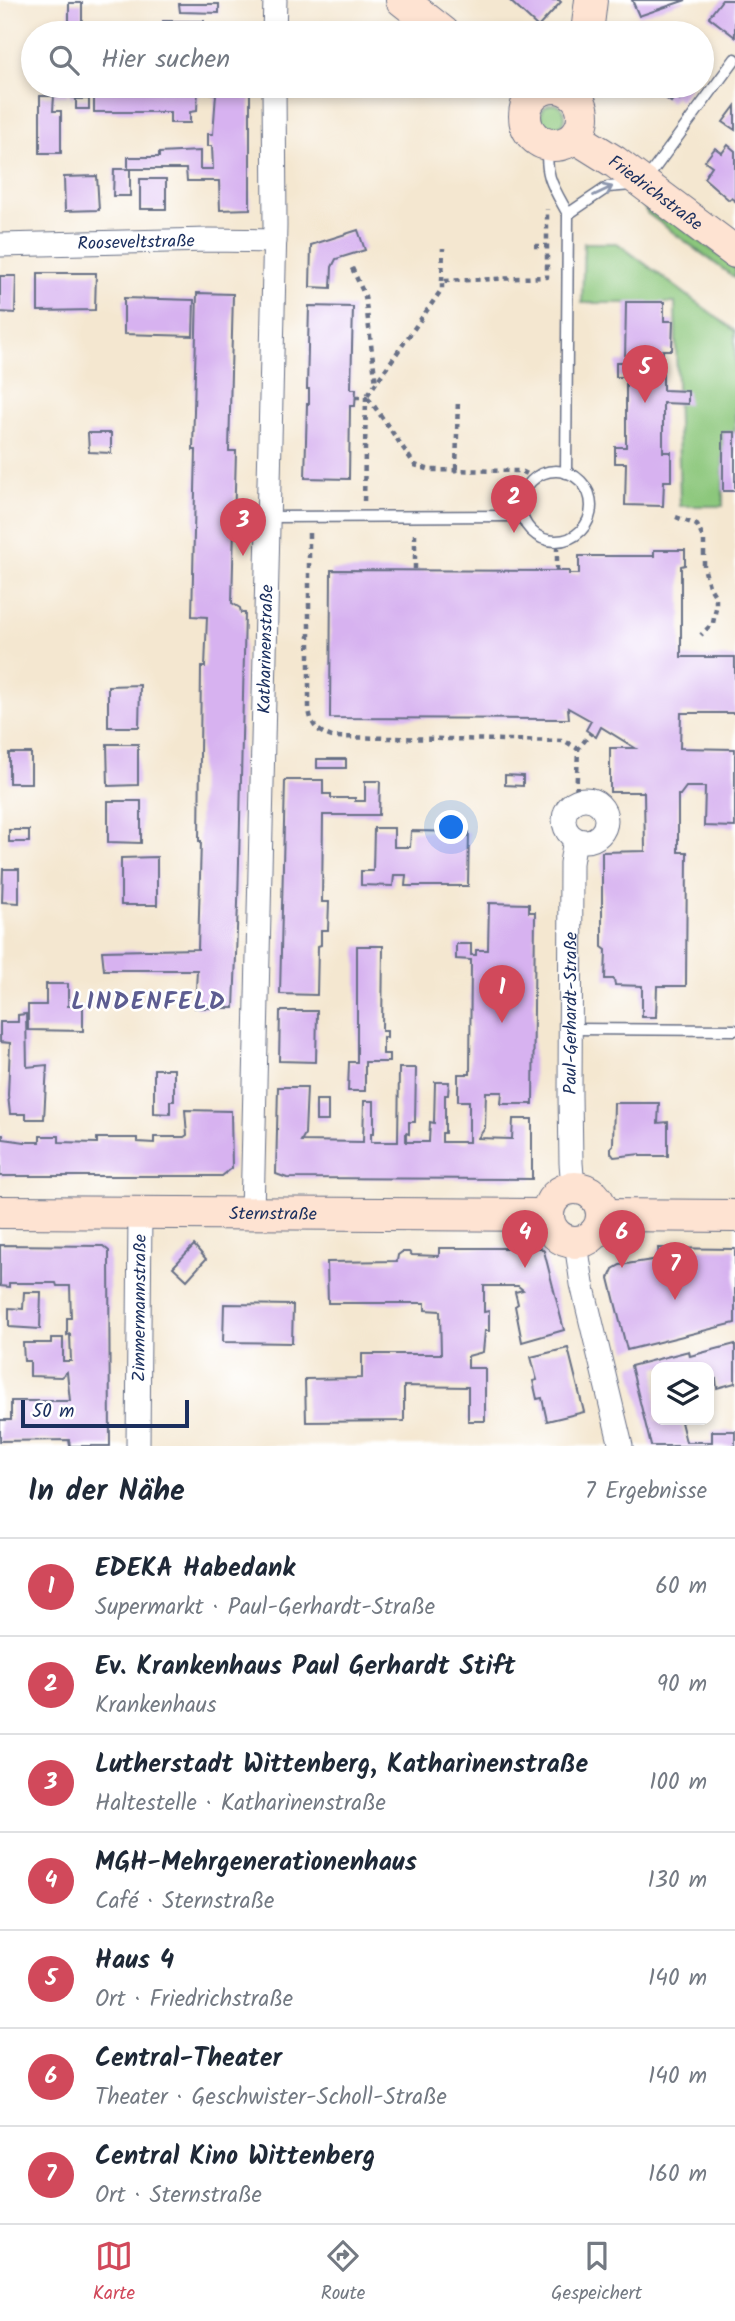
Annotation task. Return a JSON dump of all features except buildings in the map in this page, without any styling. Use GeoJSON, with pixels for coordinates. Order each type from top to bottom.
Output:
{"type":"FeatureCollection","features":[{"type":"Feature","properties":{"kind":"street"},"geometry":{"type":"LineString","coordinates":[[274,21],[275,0]]}},
{"type":"Feature","properties":{"kind":"street"},"geometry":{"type":"LineString","coordinates":[[402,0],[429,21]]}},
{"type":"Feature","properties":{"kind":"street"},"geometry":{"type":"LineString","coordinates":[[588,21],[591,0]]}},
{"type":"Feature","properties":{"kind":"street","name":"Katharinenstraße"},"geometry":{"type":"LineString","coordinates":[[252,1213],[275,241],[274,98]]}},
{"type":"Feature","properties":{"kind":"street","name":"Friedrichstraße"},"geometry":{"type":"LineString","coordinates":[[520,98],[527,128],[533,137],[561,141],[615,162],[735,252]]}},
{"type":"Feature","properties":{"kind":"street","name":"Friedrichstraße"},"geometry":{"type":"LineString","coordinates":[[561,141],[582,125],[583,112],[577,98]]}},
{"type":"Feature","properties":{"kind":"street","name":"Rooseveltstraße"},"geometry":{"type":"LineString","coordinates":[[0,245],[275,241]]}},
{"type":"Feature","properties":{"kind":"street"},"geometry":{"type":"LineString","coordinates":[[575,839],[587,842],[594,839],[600,835],[606,822],[597,803],[590,800],[576,801]]}},
{"type":"Feature","properties":{"kind":"street","name":"Paul-Gerhardt-Straße"},"geometry":{"type":"LineString","coordinates":[[573,1188],[571,863],[575,839],[565,829],[564,817],[570,805],[576,801]]}},
{"type":"Feature","properties":{"kind":"street"},"geometry":{"type":"LineString","coordinates":[[573,1188],[584,1189],[593,1195],[600,1204],[602,1215],[594,1234],[586,1240],[576,1242],[565,1241],[556,1235],[549,1226],[547,1215],[556,1195],[573,1188]]}},
{"type":"Feature","properties":{"kind":"street","name":"Sternstraße"},"geometry":{"type":"LineString","coordinates":[[0,1212],[547,1215]]}},
{"type":"Feature","properties":{"kind":"street","name":"Zimmermannstraße"},"geometry":{"type":"LineString","coordinates":[[138,1446],[140,1213]]}},
{"type":"Feature","properties":{"kind":"street"},"geometry":{"type":"LineString","coordinates":[[602,1215],[735,1216]]}},
{"type":"Feature","properties":{"kind":"street"},"geometry":{"type":"LineString","coordinates":[[576,1242],[582,1284],[621,1446]]}},
{"type":"Feature","properties":{"kind":"lane"},"geometry":{"type":"LineString","coordinates":[[714,88],[735,59]]}},
{"type":"Feature","properties":{"kind":"lane"},"geometry":{"type":"LineString","coordinates":[[568,214],[608,187],[643,184],[706,98]]}},
{"type":"Feature","properties":{"kind":"lane"},"geometry":{"type":"LineString","coordinates":[[561,141],[547,170],[553,190],[568,214],[566,472]]}},
{"type":"Feature","properties":{"kind":"lane"},"geometry":{"type":"LineString","coordinates":[[557,471],[566,472],[583,484],[591,503],[590,514],[579,533],[558,542],[546,540],[527,527],[522,516],[523,493],[536,478],[557,471]]}},
{"type":"Feature","properties":{"kind":"lane"},"geometry":{"type":"LineString","coordinates":[[268,517],[522,516]]}},
{"type":"Feature","properties":{"kind":"lane"},"geometry":{"type":"LineString","coordinates":[[571,1029],[735,1030]]}},
{"type":"Feature","properties":{"kind":"path"},"geometry":{"type":"LineString","coordinates":[[442,281],[547,277],[547,207],[553,190]]}},
{"type":"Feature","properties":{"kind":"path"},"geometry":{"type":"LineString","coordinates":[[364,518],[366,397],[442,289],[443,248]]}},
{"type":"Feature","properties":{"kind":"path"},"geometry":{"type":"LineString","coordinates":[[352,268],[365,296],[376,384]]}},
{"type":"Feature","properties":{"kind":"path"},"geometry":{"type":"LineString","coordinates":[[355,397],[366,397],[372,403],[415,465],[430,470],[521,471],[536,478]]}},
{"type":"Feature","properties":{"kind":"path"},"geometry":{"type":"LineString","coordinates":[[456,469],[457,399]]}},
{"type":"Feature","properties":{"kind":"path"},"geometry":{"type":"LineString","coordinates":[[415,569],[416,517]]}},
{"type":"Feature","properties":{"kind":"path"},"geometry":{"type":"LineString","coordinates":[[676,517],[696,525],[704,540],[704,567],[709,586],[716,597],[716,608],[713,623],[701,635]]}},
{"type":"Feature","properties":{"kind":"path"},"geometry":{"type":"LineString","coordinates":[[309,518],[309,710],[312,724],[318,731],[332,737],[565,741],[578,749]]}},
{"type":"Feature","properties":{"kind":"path"},"geometry":{"type":"LineString","coordinates":[[557,571],[558,542]]}},
{"type":"Feature","properties":{"kind":"path"},"geometry":{"type":"LineString","coordinates":[[576,801],[578,749],[591,733]]}},
{"type":"Feature","properties":{"kind":"green space"},"geometry":{"type":"Polygon","coordinates":[[[553,104],[562,107],[565,116],[562,125],[553,128],[544,125],[541,116],[544,107],[553,104]]]}},
{"type":"Feature","properties":{"kind":"green space"},"geometry":{"type":"Polygon","coordinates":[[[639,196],[735,267],[735,278],[647,213],[639,196]]]}},
{"type":"Feature","properties":{"kind":"green space"},"geometry":{"type":"Polygon","coordinates":[[[584,243],[617,243],[735,331],[735,432],[723,432],[723,506],[680,506],[675,303],[582,303],[584,243]]]}},
{"type":"Feature","properties":{"kind":"place","name":"Haus 4"},"geometry":{"type":"Point","coordinates":[645,403]}},
{"type":"Feature","properties":{"kind":"place","name":"Ev. Krankenhaus Paul Gerhardt Stift"},"geometry":{"type":"Point","coordinates":[514,533]}},
{"type":"Feature","properties":{"kind":"place","name":"Lutherstadt Wittenberg, Katharinenstraße"},"geometry":{"type":"Point","coordinates":[243,556]}},
{"type":"Feature","properties":{"kind":"place","name":"EDEKA Habedank"},"geometry":{"type":"Point","coordinates":[502,1023]}},
{"type":"Feature","properties":{"kind":"place","name":"MGH-Mehrgenerationenhaus"},"geometry":{"type":"Point","coordinates":[525,1268]}},
{"type":"Feature","properties":{"kind":"place","name":"Central-Theater"},"geometry":{"type":"Point","coordinates":[622,1268]}},
{"type":"Feature","properties":{"kind":"place","name":"Central Kino Wittenberg"},"geometry":{"type":"Point","coordinates":[675,1300]}},
{"type":"Feature","properties":{"kind":"district","name":"LINDENFELD"},"geometry":{"type":"Point","coordinates":[149,1001]}}]}
